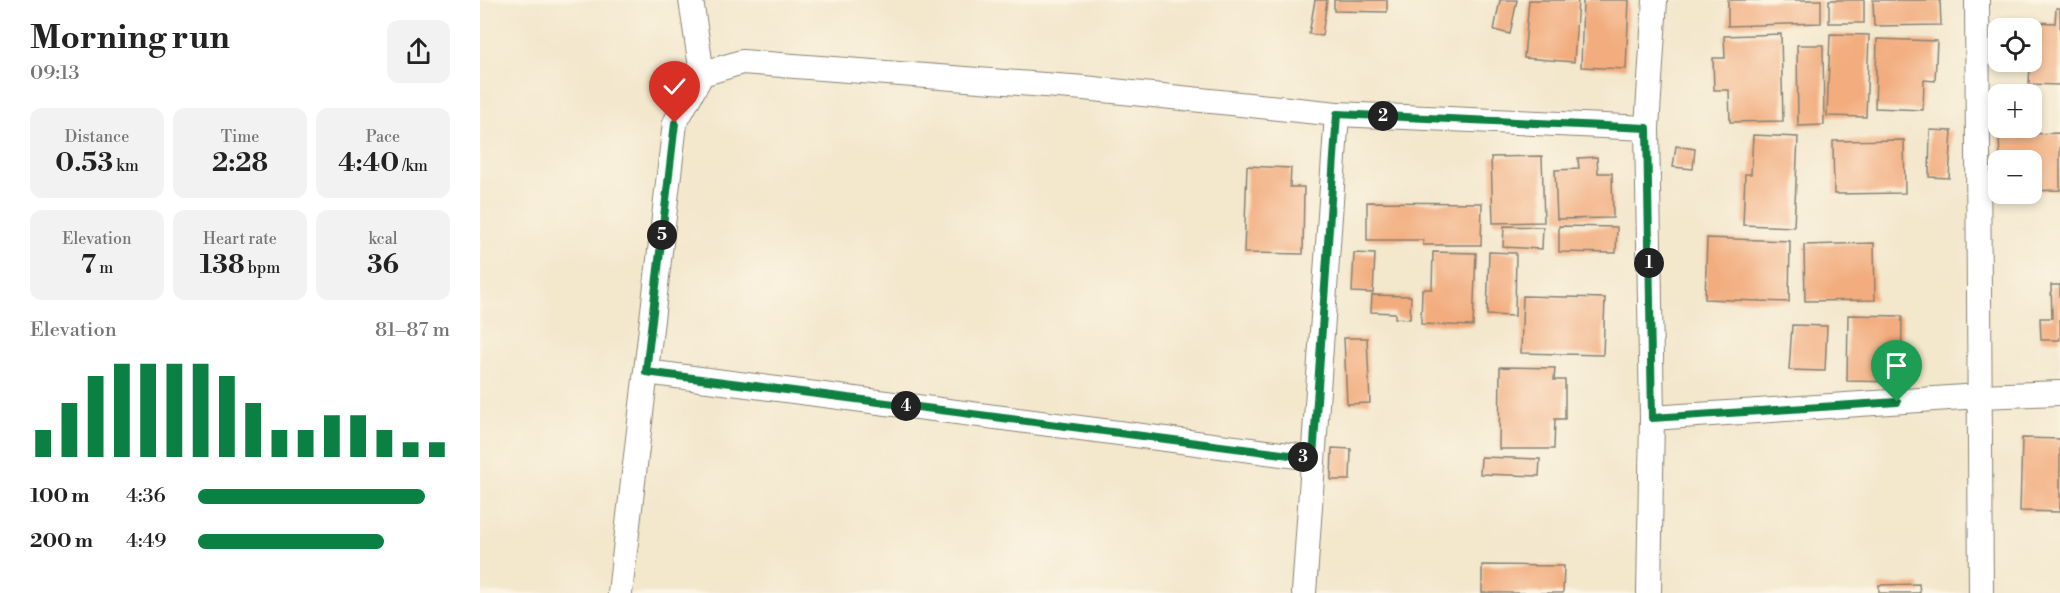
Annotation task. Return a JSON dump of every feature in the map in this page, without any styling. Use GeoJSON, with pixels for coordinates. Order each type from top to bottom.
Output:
{"type":"FeatureCollection","features":[{"type":"Feature","properties":{"kind":"street"},"geometry":{"type":"LineString","coordinates":[[620,593],[675,123],[702,74],[691,0]]}},
{"type":"Feature","properties":{"kind":"street"},"geometry":{"type":"LineString","coordinates":[[1649,593],[1652,418],[1647,128],[1655,0]]}},
{"type":"Feature","properties":{"kind":"street"},"geometry":{"type":"LineString","coordinates":[[1977,0],[1981,593]]}},
{"type":"Feature","properties":{"kind":"street"},"geometry":{"type":"LineString","coordinates":[[702,74],[742,62],[1084,88],[1337,114],[1647,128]]}},
{"type":"Feature","properties":{"kind":"street"},"geometry":{"type":"LineString","coordinates":[[1304,593],[1337,114]]}},
{"type":"Feature","properties":{"kind":"street"},"geometry":{"type":"LineString","coordinates":[[646,372],[1313,458]]}},
{"type":"Feature","properties":{"kind":"street"},"geometry":{"type":"LineString","coordinates":[[1652,418],[1979,396],[2060,393]]}},
{"type":"Feature","properties":{"kind":"building"},"geometry":{"type":"Polygon","coordinates":[[[1315,0],[1327,0],[1322,36],[1309,34],[1315,0]]]}},
{"type":"Feature","properties":{"kind":"building"},"geometry":{"type":"Polygon","coordinates":[[[1334,0],[1387,0],[1387,12],[1334,11],[1334,0]]]}},
{"type":"Feature","properties":{"kind":"building"},"geometry":{"type":"Polygon","coordinates":[[[1500,0],[1517,0],[1510,34],[1494,30],[1500,0]]]}},
{"type":"Feature","properties":{"kind":"building"},"geometry":{"type":"Polygon","coordinates":[[[1529,0],[1578,0],[1574,62],[1524,58],[1529,0]]]}},
{"type":"Feature","properties":{"kind":"building"},"geometry":{"type":"Polygon","coordinates":[[[1583,0],[1629,0],[1626,69],[1581,67],[1583,0]]]}},
{"type":"Feature","properties":{"kind":"building"},"geometry":{"type":"Polygon","coordinates":[[[1728,0],[1821,0],[1821,23],[1728,26],[1728,0]]]}},
{"type":"Feature","properties":{"kind":"building"},"geometry":{"type":"Polygon","coordinates":[[[1829,0],[1864,0],[1864,23],[1829,23],[1829,0]]]}},
{"type":"Feature","properties":{"kind":"building"},"geometry":{"type":"Polygon","coordinates":[[[1873,0],[1940,0],[1941,25],[1874,26],[1873,0]]]}},
{"type":"Feature","properties":{"kind":"building"},"geometry":{"type":"Polygon","coordinates":[[[2056,8],[2060,8],[2060,85],[2029,84],[2030,72],[2042,72],[2042,22],[2055,23],[2056,8]]]}},
{"type":"Feature","properties":{"kind":"building"},"geometry":{"type":"Polygon","coordinates":[[[1781,34],[1783,121],[1730,122],[1729,90],[1714,90],[1713,58],[1725,58],[1724,36],[1781,34]]]}},
{"type":"Feature","properties":{"kind":"building"},"geometry":{"type":"Polygon","coordinates":[[[1830,34],[1869,35],[1866,117],[1827,116],[1830,34]]]}},
{"type":"Feature","properties":{"kind":"building"},"geometry":{"type":"Polygon","coordinates":[[[1877,39],[1937,41],[1935,81],[1924,80],[1923,110],[1875,108],[1877,39]]]}},
{"type":"Feature","properties":{"kind":"building"},"geometry":{"type":"Polygon","coordinates":[[[1797,45],[1823,45],[1824,125],[1798,126],[1797,45]]]}},
{"type":"Feature","properties":{"kind":"building"},"geometry":{"type":"Polygon","coordinates":[[[1930,130],[1952,131],[1949,178],[1929,177],[1930,130]]]}},
{"type":"Feature","properties":{"kind":"building"},"geometry":{"type":"Polygon","coordinates":[[[2060,133],[2060,190],[2042,191],[2042,150],[2000,150],[1999,138],[2042,138],[2042,134],[2060,133]]]}},
{"type":"Feature","properties":{"kind":"building"},"geometry":{"type":"Polygon","coordinates":[[[1753,135],[1798,137],[1794,227],[1743,225],[1745,174],[1751,174],[1753,135]]]}},
{"type":"Feature","properties":{"kind":"building"},"geometry":{"type":"Polygon","coordinates":[[[1904,140],[1905,193],[1834,194],[1833,141],[1904,140]]]}},
{"type":"Feature","properties":{"kind":"building"},"geometry":{"type":"Polygon","coordinates":[[[1676,146],[1695,149],[1693,169],[1673,167],[1676,146]]]}},
{"type":"Feature","properties":{"kind":"building"},"geometry":{"type":"Polygon","coordinates":[[[1542,156],[1544,222],[1493,223],[1491,157],[1542,156]]]}},
{"type":"Feature","properties":{"kind":"building"},"geometry":{"type":"Polygon","coordinates":[[[1597,157],[1598,173],[1612,173],[1613,218],[1557,219],[1555,170],[1579,169],[1578,158],[1597,157]]]}},
{"type":"Feature","properties":{"kind":"building"},"geometry":{"type":"Polygon","coordinates":[[[1247,166],[1291,168],[1290,187],[1304,187],[1303,254],[1244,253],[1247,166]]]}},
{"type":"Feature","properties":{"kind":"building"},"geometry":{"type":"Polygon","coordinates":[[[1367,202],[1482,203],[1481,245],[1423,245],[1423,240],[1367,240],[1367,202]]]}},
{"type":"Feature","properties":{"kind":"building"},"geometry":{"type":"Polygon","coordinates":[[[1504,226],[1543,227],[1542,249],[1503,247],[1504,226]]]}},
{"type":"Feature","properties":{"kind":"building"},"geometry":{"type":"Polygon","coordinates":[[[1559,226],[1617,227],[1616,253],[1559,252],[1559,226]]]}},
{"type":"Feature","properties":{"kind":"building"},"geometry":{"type":"Polygon","coordinates":[[[1707,238],[1790,241],[1789,302],[1705,299],[1707,238]]]}},
{"type":"Feature","properties":{"kind":"building"},"geometry":{"type":"Polygon","coordinates":[[[1874,243],[1875,300],[1805,301],[1804,245],[1874,243]]]}},
{"type":"Feature","properties":{"kind":"building"},"geometry":{"type":"Polygon","coordinates":[[[1433,252],[1476,253],[1473,326],[1421,324],[1422,289],[1432,289],[1433,252]]]}},
{"type":"Feature","properties":{"kind":"building"},"geometry":{"type":"Polygon","coordinates":[[[1489,252],[1516,253],[1515,316],[1487,315],[1489,252]]]}},
{"type":"Feature","properties":{"kind":"building"},"geometry":{"type":"Polygon","coordinates":[[[1354,253],[1375,254],[1373,293],[1352,292],[1354,253]]]}},
{"type":"Feature","properties":{"kind":"building"},"geometry":{"type":"Polygon","coordinates":[[[2051,285],[2060,285],[2060,340],[2041,340],[2040,318],[2052,318],[2051,285]]]}},
{"type":"Feature","properties":{"kind":"building"},"geometry":{"type":"Polygon","coordinates":[[[1372,295],[1411,296],[1410,319],[1395,318],[1395,313],[1371,312],[1372,295]]]}},
{"type":"Feature","properties":{"kind":"building"},"geometry":{"type":"Polygon","coordinates":[[[1523,296],[1605,298],[1603,355],[1521,353],[1523,296]]]}},
{"type":"Feature","properties":{"kind":"building"},"geometry":{"type":"Polygon","coordinates":[[[1848,315],[1902,316],[1901,382],[1847,381],[1848,315]]]}},
{"type":"Feature","properties":{"kind":"building"},"geometry":{"type":"Polygon","coordinates":[[[1792,325],[1827,326],[1825,371],[1789,370],[1792,325]]]}},
{"type":"Feature","properties":{"kind":"building"},"geometry":{"type":"Polygon","coordinates":[[[1344,338],[1367,338],[1370,403],[1347,404],[1344,338]]]}},
{"type":"Feature","properties":{"kind":"building"},"geometry":{"type":"Polygon","coordinates":[[[1500,367],[1555,368],[1554,380],[1565,380],[1565,419],[1555,419],[1554,449],[1499,449],[1500,367]]]}},
{"type":"Feature","properties":{"kind":"building"},"geometry":{"type":"Polygon","coordinates":[[[2022,438],[2060,439],[2060,512],[2020,511],[2022,438]]]}},
{"type":"Feature","properties":{"kind":"building"},"geometry":{"type":"Polygon","coordinates":[[[1332,448],[1351,449],[1350,480],[1331,480],[1332,448]]]}},
{"type":"Feature","properties":{"kind":"building"},"geometry":{"type":"Polygon","coordinates":[[[1481,457],[1540,459],[1539,476],[1480,474],[1481,457]]]}},
{"type":"Feature","properties":{"kind":"building"},"geometry":{"type":"Polygon","coordinates":[[[1482,565],[1564,566],[1563,593],[1482,593],[1482,565]]]}},
{"type":"Feature","properties":{"kind":"building"},"geometry":{"type":"Polygon","coordinates":[[[1919,584],[1920,593],[1879,593],[1879,585],[1919,584]]]}},
{"type":"Feature","properties":{"kind":"route"},"geometry":{"type":"LineString","coordinates":[[675,123],[646,372],[1313,458],[1337,114],[1647,128],[1652,418],[1897,402]]}}]}
